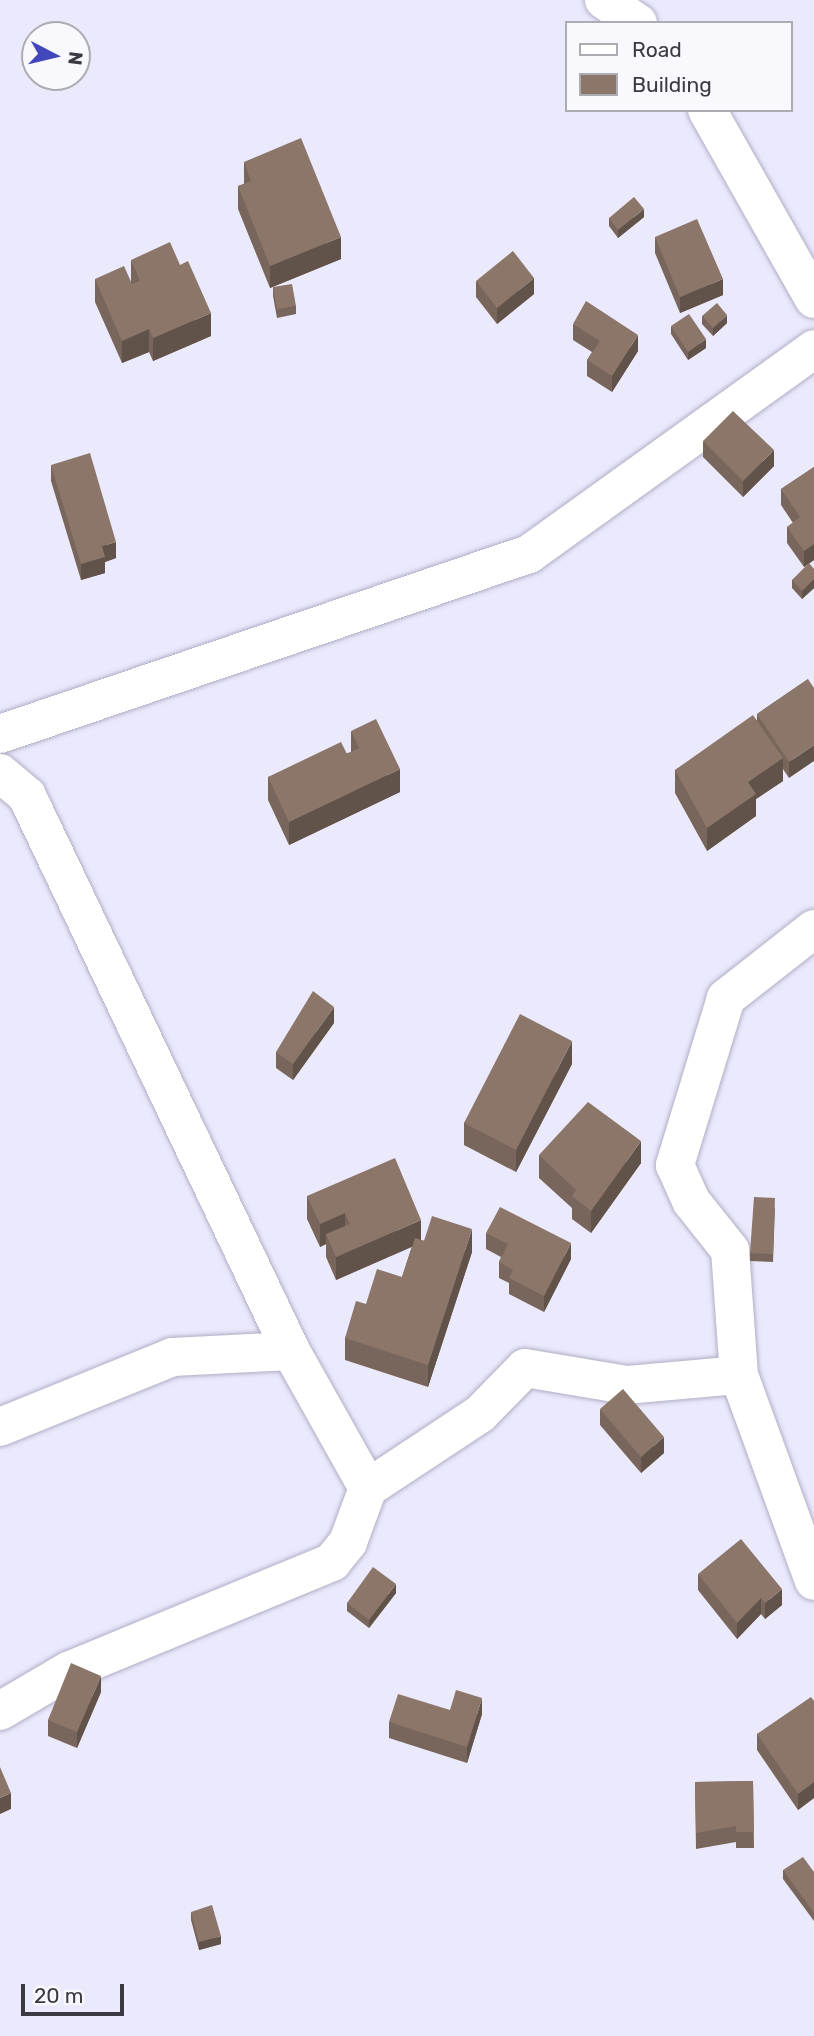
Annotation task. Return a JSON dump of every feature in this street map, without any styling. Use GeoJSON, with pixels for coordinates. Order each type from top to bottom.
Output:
{"type":"FeatureCollection","features":[{"type":"Feature","properties":{"kind":"street"},"geometry":{"type":"LineString","coordinates":[[604,0],[635,21]]}},
{"type":"Feature","properties":{"kind":"street"},"geometry":{"type":"LineString","coordinates":[[708,112],[814,299]]}},
{"type":"Feature","properties":{"kind":"street"},"geometry":{"type":"LineString","coordinates":[[0,734],[528,554],[814,349]]}},
{"type":"Feature","properties":{"kind":"street"},"geometry":{"type":"LineString","coordinates":[[0,773],[27,796],[290,1351],[368,1488]]}},
{"type":"Feature","properties":{"kind":"street"},"geometry":{"type":"LineString","coordinates":[[814,929],[726,998],[679,1140],[675,1165],[691,1201],[730,1250],[739,1375],[814,1581]]}},
{"type":"Feature","properties":{"kind":"street"},"geometry":{"type":"LineString","coordinates":[[0,1427],[172,1357],[290,1351]]}},
{"type":"Feature","properties":{"kind":"street"},"geometry":{"type":"LineString","coordinates":[[0,1711],[68,1671],[332,1562],[348,1542],[368,1488],[480,1414],[525,1368],[627,1385],[739,1375]]}},
{"type":"Feature","properties":{"kind":"building"},"geometry":{"type":"Polygon","coordinates":[[[301,138],[341,237],[270,266],[238,186],[251,181],[244,162],[301,138]]]}},
{"type":"Feature","properties":{"kind":"building"},"geometry":{"type":"Polygon","coordinates":[[[634,197],[644,209],[618,230],[609,218],[634,197]]]}},
{"type":"Feature","properties":{"kind":"building"},"geometry":{"type":"Polygon","coordinates":[[[697,219],[723,279],[680,297],[655,237],[697,219]]]}},
{"type":"Feature","properties":{"kind":"building"},"geometry":{"type":"Polygon","coordinates":[[[170,242],[180,265],[188,261],[211,313],[153,338],[149,329],[122,341],[95,279],[124,266],[132,284],[140,281],[131,260],[170,242]]]}},
{"type":"Feature","properties":{"kind":"building"},"geometry":{"type":"Polygon","coordinates":[[[513,251],[534,278],[497,308],[476,281],[513,251]]]}},
{"type":"Feature","properties":{"kind":"building"},"geometry":{"type":"Polygon","coordinates":[[[292,284],[296,306],[277,309],[273,287],[292,284]]]}},
{"type":"Feature","properties":{"kind":"building"},"geometry":{"type":"Polygon","coordinates":[[[586,301],[638,335],[612,376],[587,360],[600,341],[573,324],[586,301]]]}},
{"type":"Feature","properties":{"kind":"building"},"geometry":{"type":"Polygon","coordinates":[[[717,303],[727,315],[713,328],[702,316],[717,303]]]}},
{"type":"Feature","properties":{"kind":"building"},"geometry":{"type":"Polygon","coordinates":[[[689,314],[706,339],[688,352],[671,326],[689,314]]]}},
{"type":"Feature","properties":{"kind":"building"},"geometry":{"type":"Polygon","coordinates":[[[733,411],[774,450],[743,481],[703,441],[733,411]]]}},
{"type":"Feature","properties":{"kind":"building"},"geometry":{"type":"Polygon","coordinates":[[[90,453],[116,542],[102,546],[105,557],[81,564],[51,465],[90,453]]]}},
{"type":"Feature","properties":{"kind":"building"},"geometry":{"type":"Polygon","coordinates":[[[814,467],[814,544],[804,551],[787,527],[800,517],[781,489],[814,467]]]}},
{"type":"Feature","properties":{"kind":"building"},"geometry":{"type":"Polygon","coordinates":[[[809,563],[814,569],[814,579],[802,591],[792,580],[809,563]]]}},
{"type":"Feature","properties":{"kind":"building"},"geometry":{"type":"Polygon","coordinates":[[[808,679],[814,688],[814,745],[789,762],[757,714],[808,679]]]}},
{"type":"Feature","properties":{"kind":"building"},"geometry":{"type":"Polygon","coordinates":[[[753,715],[783,758],[748,782],[756,794],[707,828],[675,770],[753,715]]]}},
{"type":"Feature","properties":{"kind":"building"},"geometry":{"type":"Polygon","coordinates":[[[376,719],[400,769],[289,822],[268,777],[341,742],[347,754],[359,748],[351,731],[376,719]]]}},
{"type":"Feature","properties":{"kind":"building"},"geometry":{"type":"Polygon","coordinates":[[[313,991],[334,1007],[293,1064],[276,1052],[313,991]]]}},
{"type":"Feature","properties":{"kind":"building"},"geometry":{"type":"Polygon","coordinates":[[[520,1014],[572,1041],[516,1150],[464,1123],[520,1014]]]}},
{"type":"Feature","properties":{"kind":"building"},"geometry":{"type":"Polygon","coordinates":[[[588,1102],[641,1141],[591,1211],[572,1196],[576,1190],[539,1155],[588,1102]]]}},
{"type":"Feature","properties":{"kind":"building"},"geometry":{"type":"Polygon","coordinates":[[[395,1158],[421,1220],[336,1257],[326,1234],[350,1224],[345,1213],[320,1224],[307,1196],[395,1158]]]}},
{"type":"Feature","properties":{"kind":"building"},"geometry":{"type":"Polygon","coordinates":[[[754,1197],[775,1198],[773,1254],[750,1253],[754,1197]]]}},
{"type":"Feature","properties":{"kind":"building"},"geometry":{"type":"Polygon","coordinates":[[[500,1207],[571,1243],[544,1296],[509,1278],[513,1270],[499,1262],[508,1244],[486,1233],[500,1207]]]}},
{"type":"Feature","properties":{"kind":"building"},"geometry":{"type":"Polygon","coordinates":[[[432,1216],[472,1229],[428,1365],[345,1338],[356,1301],[366,1304],[377,1269],[402,1277],[415,1238],[424,1241],[432,1216]]]}},
{"type":"Feature","properties":{"kind":"building"},"geometry":{"type":"Polygon","coordinates":[[[623,1389],[664,1437],[641,1457],[600,1409],[623,1389]]]}},
{"type":"Feature","properties":{"kind":"building"},"geometry":{"type":"Polygon","coordinates":[[[741,1539],[782,1589],[765,1603],[761,1598],[737,1623],[698,1574],[741,1539]]]}},
{"type":"Feature","properties":{"kind":"building"},"geometry":{"type":"Polygon","coordinates":[[[373,1567],[396,1584],[369,1620],[347,1603],[373,1567]]]}},
{"type":"Feature","properties":{"kind":"building"},"geometry":{"type":"Polygon","coordinates":[[[71,1663],[101,1676],[77,1732],[48,1720],[71,1663]]]}},
{"type":"Feature","properties":{"kind":"building"},"geometry":{"type":"Polygon","coordinates":[[[456,1690],[482,1698],[467,1747],[389,1722],[398,1694],[450,1710],[456,1690]]]}},
{"type":"Feature","properties":{"kind":"building"},"geometry":{"type":"Polygon","coordinates":[[[811,1697],[814,1701],[814,1782],[798,1794],[757,1734],[811,1697]]]}},
{"type":"Feature","properties":{"kind":"building"},"geometry":{"type":"Polygon","coordinates":[[[0,1767],[11,1793],[0,1798],[0,1767]]]}},
{"type":"Feature","properties":{"kind":"building"},"geometry":{"type":"Polygon","coordinates":[[[753,1781],[754,1832],[736,1832],[736,1826],[696,1833],[695,1782],[753,1781]]]}},
{"type":"Feature","properties":{"kind":"building"},"geometry":{"type":"Polygon","coordinates":[[[803,1857],[814,1872],[814,1913],[783,1870],[803,1857]]]}},
{"type":"Feature","properties":{"kind":"building"},"geometry":{"type":"Polygon","coordinates":[[[212,1905],[221,1936],[199,1942],[191,1912],[212,1905]]]}}]}
